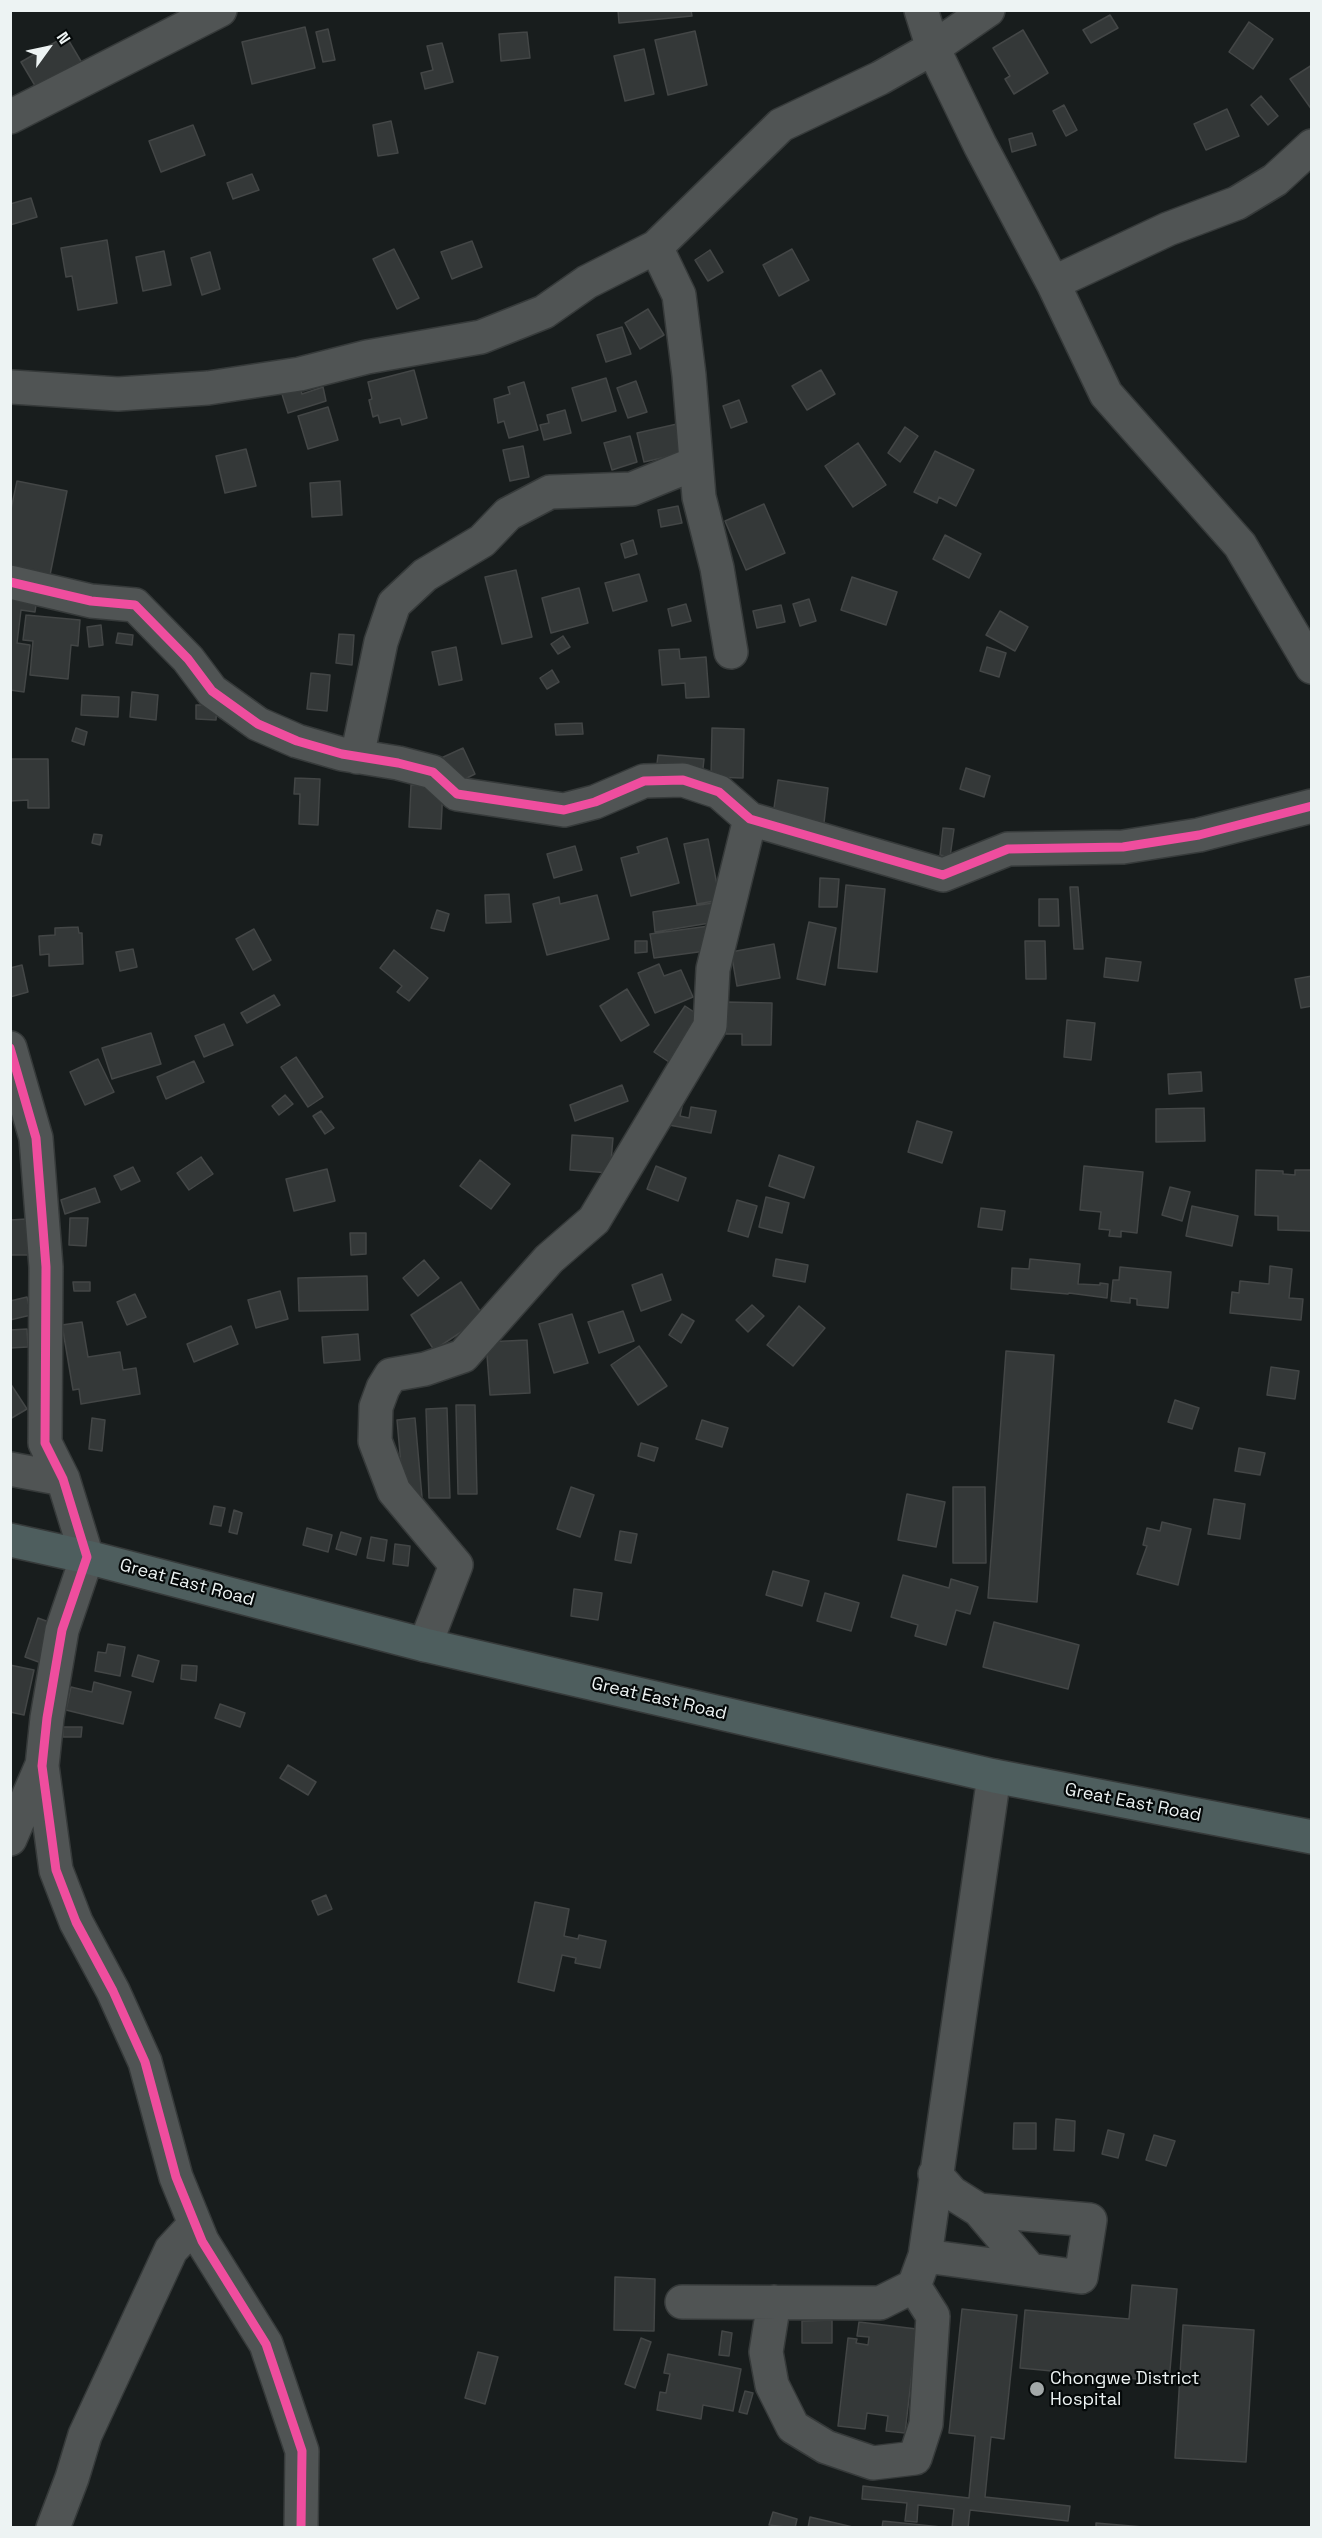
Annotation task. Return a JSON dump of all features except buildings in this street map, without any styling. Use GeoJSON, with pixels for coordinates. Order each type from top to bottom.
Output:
{"type":"FeatureCollection","features":[{"type":"Feature","properties":{"kind":"highway","name":"Great East Road"},"geometry":{"type":"LineString","coordinates":[[10,1540],[87,1557],[425,1645],[993,1776],[1311,1837]]}},
{"type":"Feature","properties":{"kind":"street"},"geometry":{"type":"LineString","coordinates":[[10,117],[220,10]]}},
{"type":"Feature","properties":{"kind":"street"},"geometry":{"type":"LineString","coordinates":[[921,10],[933,48],[980,145],[1053,283],[1106,394],[1240,544],[1311,667]]}},
{"type":"Feature","properties":{"kind":"street"},"geometry":{"type":"LineString","coordinates":[[11,385],[118,394],[208,388],[300,374],[367,357],[482,337],[544,312],[587,282],[656,247],[781,125],[880,78],[933,48],[988,10]]}},
{"type":"Feature","properties":{"kind":"street"},"geometry":{"type":"LineString","coordinates":[[1053,283],[1168,229],[1237,203],[1275,180],[1311,146]]}},
{"type":"Feature","properties":{"kind":"street"},"geometry":{"type":"LineString","coordinates":[[656,247],[679,296],[699,497],[717,568],[731,652]]}},
{"type":"Feature","properties":{"kind":"street"},"geometry":{"type":"LineString","coordinates":[[357,757],[381,642],[394,604],[425,575],[482,541],[508,514],[550,492],[632,489],[696,463]]}},
{"type":"Feature","properties":{"kind":"street"},"geometry":{"type":"LineString","coordinates":[[10,582],[91,601],[135,605],[188,659],[212,691],[258,724],[297,741],[357,757],[433,772],[457,794],[564,810],[595,802],[644,781],[683,780],[719,792],[750,819],[943,875],[1008,849],[1123,847],[1199,835],[1311,806]]}},
{"type":"Feature","properties":{"kind":"street"},"geometry":{"type":"LineString","coordinates":[[425,1645],[456,1565],[394,1491],[375,1441],[376,1407],[382,1388],[391,1375],[425,1369],[463,1356],[549,1259],[594,1220],[710,1026],[713,969],[750,819]]}},
{"type":"Feature","properties":{"kind":"street"},"geometry":{"type":"LineString","coordinates":[[10,1048],[36,1138],[46,1267],[45,1443],[63,1479],[87,1557],[62,1630],[47,1718],[42,1766],[56,1870],[76,1922],[113,1991],[145,2062],[176,2177],[202,2241],[266,2344],[302,2451],[301,2528]]}},
{"type":"Feature","properties":{"kind":"street"},"geometry":{"type":"LineString","coordinates":[[10,1448],[25,1451],[45,1443]]}},
{"type":"Feature","properties":{"kind":"street"},"geometry":{"type":"LineString","coordinates":[[10,1469],[63,1479]]}},
{"type":"Feature","properties":{"kind":"street"},"geometry":{"type":"LineString","coordinates":[[10,1839],[42,1766]]}},
{"type":"Feature","properties":{"kind":"street"},"geometry":{"type":"LineString","coordinates":[[682,2302],[880,2303],[914,2286],[925,2256],[993,1776]]}},
{"type":"Feature","properties":{"kind":"street"},"geometry":{"type":"LineString","coordinates":[[935,2174],[952,2193],[979,2210],[1030,2271]]}},
{"type":"Feature","properties":{"kind":"street"},"geometry":{"type":"LineString","coordinates":[[925,2256],[1081,2277],[1090,2220],[979,2210]]}},
{"type":"Feature","properties":{"kind":"street"},"geometry":{"type":"LineString","coordinates":[[53,2528],[72,2478],[85,2434],[142,2311],[171,2250],[195,2224]]}},
{"type":"Feature","properties":{"kind":"street"},"geometry":{"type":"LineString","coordinates":[[774,2302],[766,2352],[772,2385],[793,2427],[826,2447],[873,2463],[915,2458],[926,2424],[933,2316],[914,2286]]}},
{"type":"Feature","properties":{"kind":"cycle path"},"geometry":{"type":"LineString","coordinates":[[10,582],[91,601],[135,605],[188,659],[212,691],[258,724],[297,741],[342,754],[398,763],[433,772],[457,794],[564,810],[595,802],[644,781],[683,780],[719,792],[750,819],[943,875],[1008,849],[1123,847],[1199,835],[1312,806]]}},
{"type":"Feature","properties":{"kind":"cycle path"},"geometry":{"type":"LineString","coordinates":[[10,1048],[36,1138],[46,1267],[45,1443],[63,1479],[87,1557],[62,1630],[47,1718],[42,1766],[56,1870],[76,1922],[113,1991],[145,2062],[176,2177],[202,2241],[266,2344],[302,2451],[301,2528]]}},
{"type":"Feature","properties":{"kind":"place","name":"Chongwe District Hospital"},"geometry":{"type":"Point","coordinates":[1037,2389]}}]}
